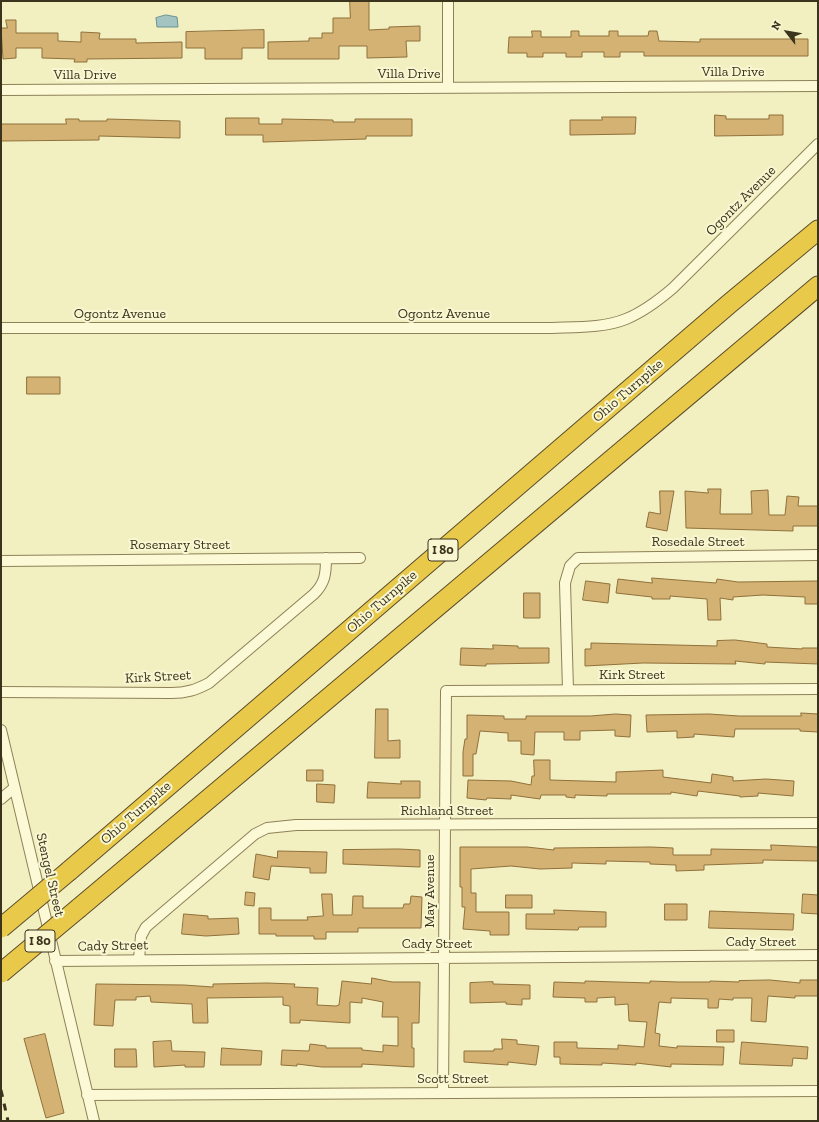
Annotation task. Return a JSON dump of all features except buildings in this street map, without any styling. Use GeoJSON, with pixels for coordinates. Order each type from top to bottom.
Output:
{"type":"FeatureCollection","features":[{"type":"Feature","properties":{"kind":"highway","name":"Ohio Turnpike"},"geometry":{"type":"LineString","coordinates":[[1,928],[723,309],[818,230]]}},
{"type":"Feature","properties":{"kind":"highway","name":"I 80"},"geometry":{"type":"LineString","coordinates":[[1,973],[818,286]]}},
{"type":"Feature","properties":{"kind":"street"},"geometry":{"type":"LineString","coordinates":[[448,1],[448,87]]}},
{"type":"Feature","properties":{"kind":"street","name":"Villa Drive"},"geometry":{"type":"LineString","coordinates":[[1,90],[818,86]]}},
{"type":"Feature","properties":{"kind":"street","name":"Ogontz Avenue"},"geometry":{"type":"LineString","coordinates":[[1,328],[552,328],[596,326],[626,319],[652,304],[673,288],[818,144]]}},
{"type":"Feature","properties":{"kind":"street","name":"Rosedale Street"},"geometry":{"type":"LineString","coordinates":[[568,690],[565,583],[570,566],[578,558],[818,555]]}},
{"type":"Feature","properties":{"kind":"street","name":"Kirk Street"},"geometry":{"type":"LineString","coordinates":[[1,692],[185,693],[198,690],[209,683],[314,594],[322,585],[326,574],[326,558]]}},
{"type":"Feature","properties":{"kind":"street","name":"Rosemary Street"},"geometry":{"type":"LineString","coordinates":[[1,560],[360,558]]}},
{"type":"Feature","properties":{"kind":"street","name":"Kirk Street"},"geometry":{"type":"LineString","coordinates":[[446,691],[818,689]]}},
{"type":"Feature","properties":{"kind":"street","name":"May Avenue"},"geometry":{"type":"LineString","coordinates":[[443,1093],[446,691]]}},
{"type":"Feature","properties":{"kind":"street","name":"Stengel Street"},"geometry":{"type":"LineString","coordinates":[[1,730],[94,1121]]}},
{"type":"Feature","properties":{"kind":"street"},"geometry":{"type":"LineString","coordinates":[[1,799],[14,788]]}},
{"type":"Feature","properties":{"kind":"street","name":"Richland Street"},"geometry":{"type":"LineString","coordinates":[[139,959],[141,936],[146,927],[255,834],[267,828],[296,825],[818,823]]}},
{"type":"Feature","properties":{"kind":"street","name":"Cady Street"},"geometry":{"type":"LineString","coordinates":[[55,961],[139,959],[818,955]]}},
{"type":"Feature","properties":{"kind":"street","name":"Scott Street"},"geometry":{"type":"LineString","coordinates":[[87,1095],[818,1091]]}},
{"type":"Feature","properties":{"kind":"water"},"geometry":{"type":"Polygon","coordinates":[[[166,15],[177,17],[178,27],[157,27],[156,18],[166,15]]]}},
{"type":"Feature","properties":{"kind":"railway"},"geometry":{"type":"LineString","coordinates":[[1,1090],[8,1121]]}}]}
